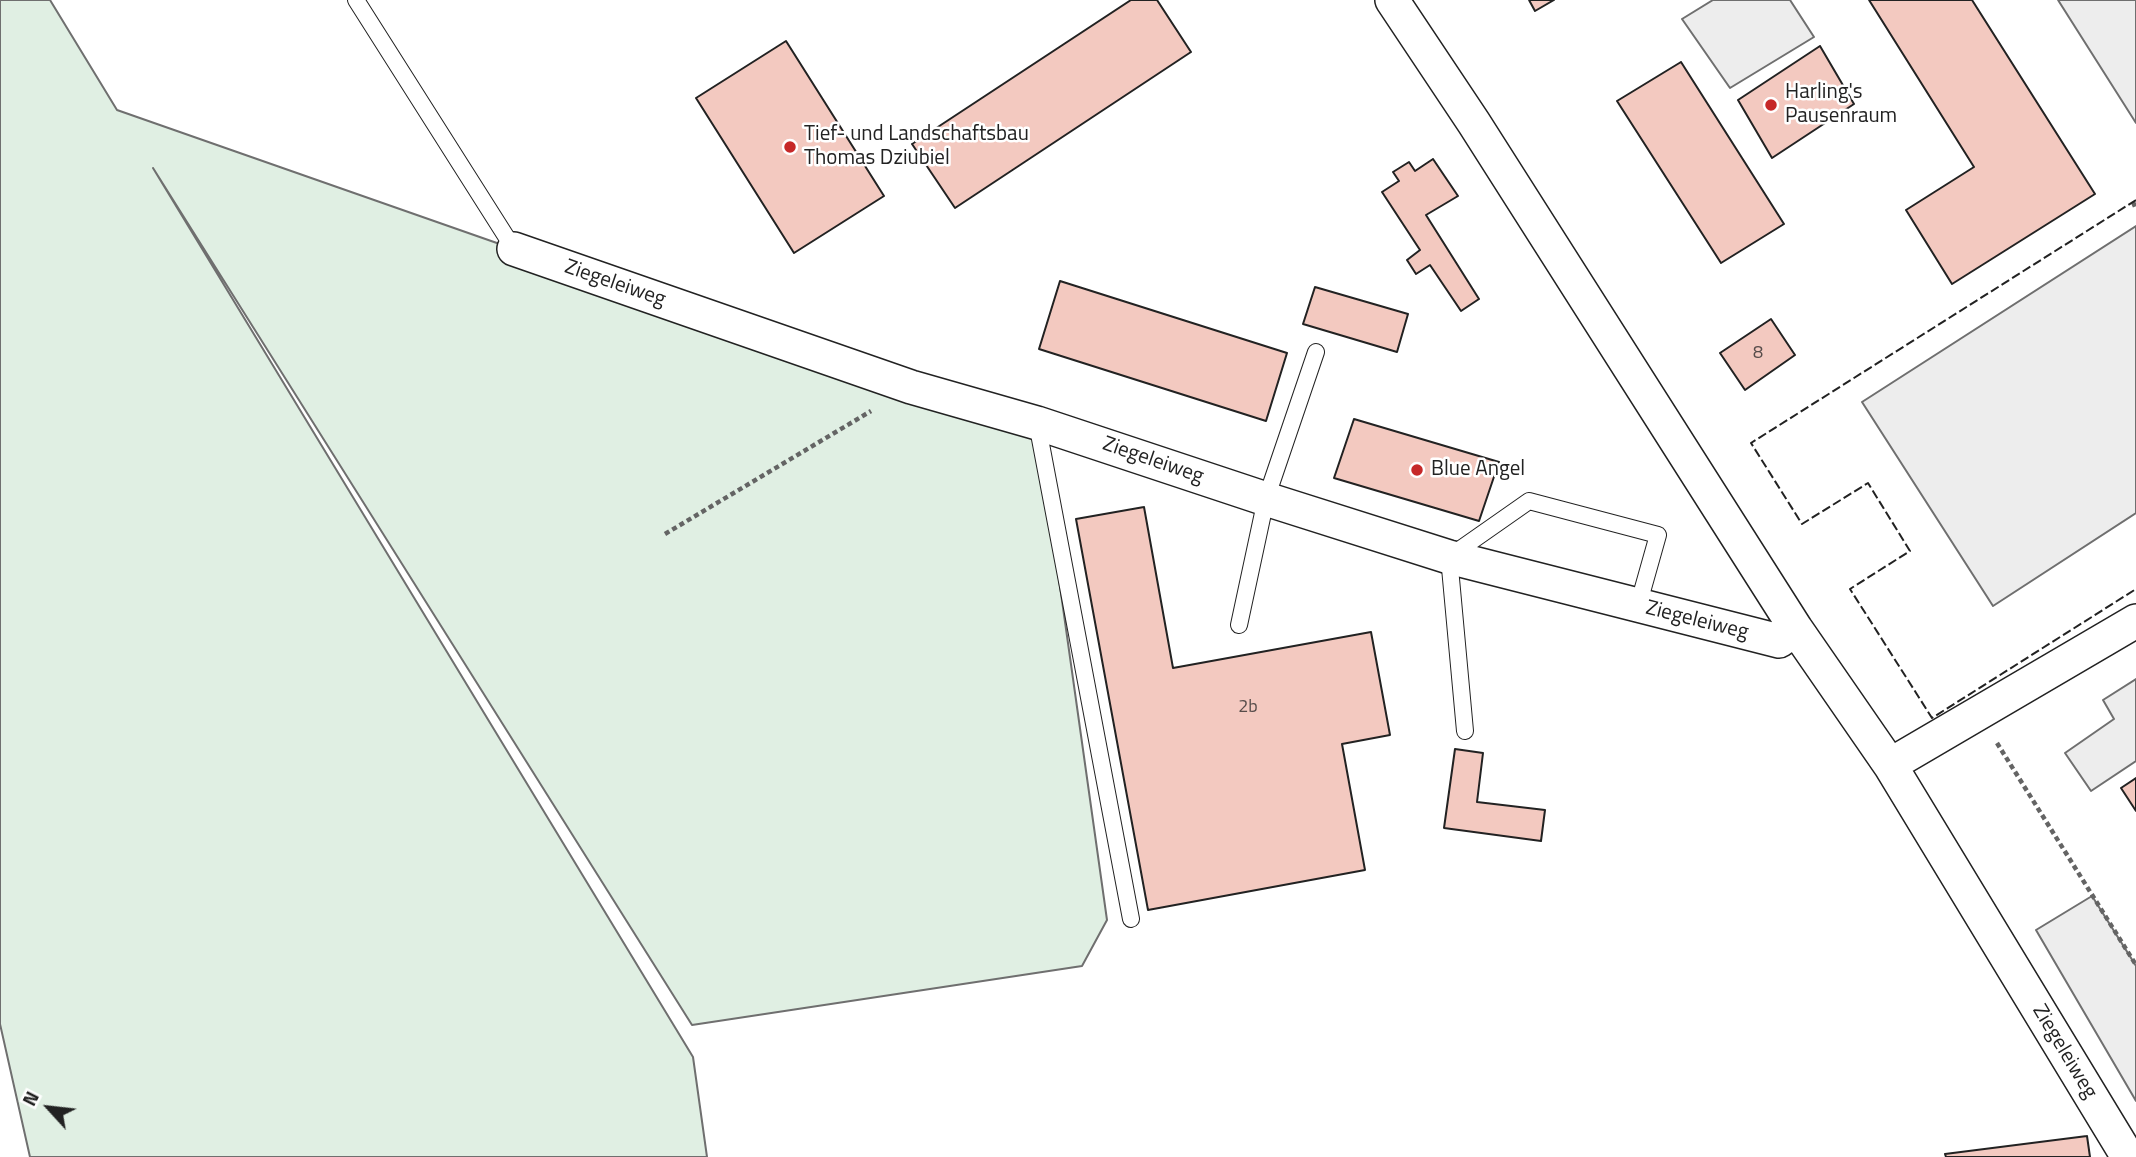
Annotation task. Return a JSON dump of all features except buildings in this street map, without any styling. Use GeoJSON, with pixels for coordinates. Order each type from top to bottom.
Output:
{"type":"FeatureCollection","features":[{"type":"Feature","properties":{"kind":"street","name":"Ziegeleiweg"},"geometry":{"type":"LineString","coordinates":[[1392,0],[1474,123],[1796,628],[1890,765],[2128,1157]]}},
{"type":"Feature","properties":{"kind":"street","name":"Ziegeleiweg"},"geometry":{"type":"LineString","coordinates":[[514,249],[911,387],[1037,423],[1449,557],[1779,641],[1796,628]]}},
{"type":"Feature","properties":{"kind":"street"},"geometry":{"type":"LineString","coordinates":[[1890,765],[2136,621]]}},
{"type":"Feature","properties":{"kind":"lane"},"geometry":{"type":"LineString","coordinates":[[356,0],[514,249]]}},
{"type":"Feature","properties":{"kind":"lane"},"geometry":{"type":"LineString","coordinates":[[1239,625],[1266,499],[1316,352]]}},
{"type":"Feature","properties":{"kind":"lane"},"geometry":{"type":"LineString","coordinates":[[1037,423],[1131,919]]}},
{"type":"Feature","properties":{"kind":"lane"},"geometry":{"type":"LineString","coordinates":[[1465,730],[1449,557],[1529,501],[1658,535],[1639,606]]}},
{"type":"Feature","properties":{"kind":"path"},"geometry":{"type":"LineString","coordinates":[[2133,202],[2136,209]]}},
{"type":"Feature","properties":{"kind":"path"},"geometry":{"type":"LineString","coordinates":[[665,534],[911,387]]}},
{"type":"Feature","properties":{"kind":"path"},"geometry":{"type":"LineString","coordinates":[[1991,734],[2136,965]]}},
{"type":"Feature","properties":{"kind":"green space"},"geometry":{"type":"Polygon","coordinates":[[[0,0],[50,0],[117,110],[514,249],[1037,423],[1107,920],[1082,966],[692,1025],[153,168],[693,1057],[707,1157],[30,1157],[0,1024],[0,0]]]}},
{"type":"Feature","properties":{"kind":"shaded area"},"geometry":{"type":"Polygon","coordinates":[[[1713,0],[1790,0],[1814,37],[1730,88],[1682,19],[1713,0]]]}},
{"type":"Feature","properties":{"kind":"shaded area"},"geometry":{"type":"Polygon","coordinates":[[[2058,0],[2136,0],[2136,123],[2058,0]]]}},
{"type":"Feature","properties":{"kind":"shaded area"},"geometry":{"type":"Polygon","coordinates":[[[2136,226],[2136,513],[1993,606],[1862,402],[2136,226]]]}},
{"type":"Feature","properties":{"kind":"shaded area"},"geometry":{"type":"Polygon","coordinates":[[[2136,679],[2136,761],[2091,791],[2065,753],[2114,719],[2103,700],[2136,679]]]}},
{"type":"Feature","properties":{"kind":"shaded area"},"geometry":{"type":"Polygon","coordinates":[[[2092,896],[2136,966],[2136,1101],[2036,930],[2092,896]]]}},
{"type":"Feature","properties":{"kind":"fence"},"geometry":{"type":"LineString","coordinates":[[2136,200],[1751,443],[1802,524],[1868,483],[1910,551],[1850,589],[1932,718],[2136,589]]}},
{"type":"Feature","properties":{"kind":"place","name":"Harling's Pausenraum"},"geometry":{"type":"Point","coordinates":[1771,105]}},
{"type":"Feature","properties":{"kind":"place","name":"Tief- und Landschaftsbau Thomas Dziubiel"},"geometry":{"type":"Point","coordinates":[790,147]}},
{"type":"Feature","properties":{"kind":"place","name":"Blue Angel"},"geometry":{"type":"Point","coordinates":[1417,470]}}]}
